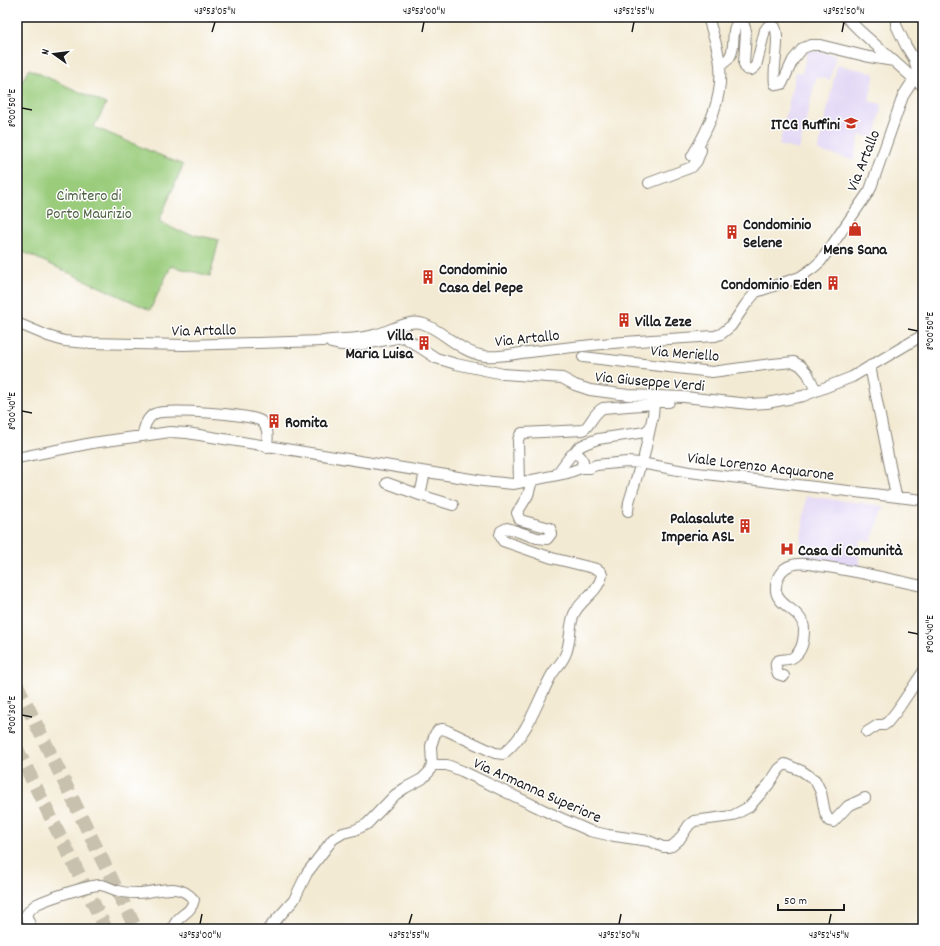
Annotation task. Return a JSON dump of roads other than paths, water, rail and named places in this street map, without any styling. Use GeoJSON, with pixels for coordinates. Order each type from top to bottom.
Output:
{"type":"FeatureCollection","features":[{"type":"Feature","properties":{"kind":"street"},"geometry":{"type":"LineString","coordinates":[[692,156],[704,136],[715,110],[719,88],[720,65],[708,17]]}},
{"type":"Feature","properties":{"kind":"street"},"geometry":{"type":"LineString","coordinates":[[846,17],[923,86]]}},
{"type":"Feature","properties":{"kind":"street"},"geometry":{"type":"LineString","coordinates":[[896,17],[896,25],[914,59],[917,71],[914,79]]}},
{"type":"Feature","properties":{"kind":"street"},"geometry":{"type":"LineString","coordinates":[[720,65],[726,62],[731,54],[734,29],[736,24],[739,22],[743,22],[746,31],[744,64],[746,69],[751,70],[756,66],[765,30],[768,26],[775,27],[776,41],[773,77],[774,84],[782,84],[793,60],[803,48],[811,45],[820,45],[845,52],[894,61]]}},
{"type":"Feature","properties":{"kind":"street","name":"Via Artallo"},"geometry":{"type":"LineString","coordinates":[[17,323],[64,341],[184,345],[323,341],[363,338],[387,332],[410,323],[420,323],[430,327],[459,346],[477,354],[486,356],[508,355],[634,341],[715,336],[721,334],[732,326],[746,304],[756,292],[800,278],[821,261],[870,190],[903,96],[914,79]]}},
{"type":"Feature","properties":{"kind":"street"},"geometry":{"type":"LineString","coordinates":[[649,184],[692,167],[697,161],[701,152],[704,136]]}},
{"type":"Feature","properties":{"kind":"street","name":"Via Giuseppe Verdi"},"geometry":{"type":"LineString","coordinates":[[323,341],[346,346],[368,345],[404,337],[436,358],[503,374],[562,378],[575,385],[590,390],[628,395],[696,398],[750,404],[767,403],[803,396],[816,391],[852,376],[923,335]]}},
{"type":"Feature","properties":{"kind":"street","name":"Via Meriello"},"geometry":{"type":"LineString","coordinates":[[583,357],[712,372],[794,362],[801,366],[808,374],[816,391]]}},
{"type":"Feature","properties":{"kind":"street"},"geometry":{"type":"LineString","coordinates":[[870,366],[896,496]]}},
{"type":"Feature","properties":{"kind":"street"},"geometry":{"type":"LineString","coordinates":[[519,483],[518,440],[522,433],[583,430],[597,412],[603,408],[654,404],[657,402],[689,401],[696,398]]}},
{"type":"Feature","properties":{"kind":"street"},"geometry":{"type":"LineString","coordinates":[[628,511],[629,502],[643,459],[654,404]]}},
{"type":"Feature","properties":{"kind":"street"},"geometry":{"type":"LineString","coordinates":[[142,436],[145,426],[155,414],[168,412],[210,413],[261,420],[266,426],[268,436],[267,447]]}},
{"type":"Feature","properties":{"kind":"street"},"geometry":{"type":"LineString","coordinates":[[17,458],[92,442],[175,432],[483,481],[513,484],[556,475],[577,462],[590,442],[645,432],[650,428]]}},
{"type":"Feature","properties":{"kind":"street","name":"Viale Lorenzo Acquarone"},"geometry":{"type":"LineString","coordinates":[[577,462],[590,468],[596,465],[643,459],[689,472],[923,500]]}},
{"type":"Feature","properties":{"kind":"street"},"geometry":{"type":"LineString","coordinates":[[420,495],[425,472]]}},
{"type":"Feature","properties":{"kind":"street"},"geometry":{"type":"LineString","coordinates":[[268,929],[294,900],[308,873],[333,839],[343,833],[355,830],[367,824],[395,795],[422,779],[429,772],[432,765],[431,746],[438,730],[443,729],[495,753],[503,754],[512,747],[532,716],[552,673],[562,662],[569,643],[572,621],[575,613],[595,591],[602,575],[597,569],[552,558],[503,541],[500,535],[501,531],[507,528],[537,538],[547,539],[550,534],[550,528],[520,520],[517,513],[528,496],[532,481]]}},
{"type":"Feature","properties":{"kind":"street"},"geometry":{"type":"LineString","coordinates":[[387,483],[453,505]]}},
{"type":"Feature","properties":{"kind":"street"},"geometry":{"type":"LineString","coordinates":[[784,676],[778,674],[775,668],[776,662],[781,658],[791,659],[798,654],[804,640],[804,623],[797,613],[787,606],[778,596],[776,591],[778,577],[783,569],[798,563],[807,564],[835,568],[923,586]]}},
{"type":"Feature","properties":{"kind":"street"},"geometry":{"type":"LineString","coordinates":[[868,732],[878,725],[884,725],[887,723],[923,672]]}},
{"type":"Feature","properties":{"kind":"street","name":"Via Armanna Superiore"},"geometry":{"type":"LineString","coordinates":[[432,765],[446,765],[462,771],[590,831],[649,841],[663,847],[672,846],[679,840],[689,825],[694,821],[732,816],[749,807],[769,784],[779,769],[785,764],[802,771],[815,780],[821,792],[824,813],[829,821],[833,822],[848,806],[865,798]]}},
{"type":"Feature","properties":{"kind":"street"},"geometry":{"type":"LineString","coordinates":[[32,929],[26,914],[35,904],[99,885],[128,893],[138,893],[166,888],[180,890],[189,894],[194,900],[190,910],[177,919],[174,925],[177,929]]}},
{"type":"Feature","properties":{"kind":"tunnel"},"geometry":{"type":"LineString","coordinates":[[17,685],[136,929]]}},
{"type":"Feature","properties":{"kind":"tunnel"},"geometry":{"type":"LineString","coordinates":[[17,749],[106,929]]}},
{"type":"Feature","properties":{"kind":"place","name":"ITCG Ruffini"},"geometry":{"type":"Point","coordinates":[851,123]}},
{"type":"Feature","properties":{"kind":"place","name":"Mens Sana"},"geometry":{"type":"Point","coordinates":[855,229]}},
{"type":"Feature","properties":{"kind":"place","name":"Condominio Selene"},"geometry":{"type":"Point","coordinates":[732,232]}},
{"type":"Feature","properties":{"kind":"place","name":"Condominio Casa del Pepe"},"geometry":{"type":"Point","coordinates":[428,277]}},
{"type":"Feature","properties":{"kind":"place","name":"Condominio Eden"},"geometry":{"type":"Point","coordinates":[833,283]}},
{"type":"Feature","properties":{"kind":"place","name":"Villa Zeze"},"geometry":{"type":"Point","coordinates":[624,320]}},
{"type":"Feature","properties":{"kind":"place","name":"Villa Maria Luisa"},"geometry":{"type":"Point","coordinates":[424,343]}},
{"type":"Feature","properties":{"kind":"place","name":"Romita"},"geometry":{"type":"Point","coordinates":[274,421]}},
{"type":"Feature","properties":{"kind":"place","name":"Palasalute Imperia ASL"},"geometry":{"type":"Point","coordinates":[745,526]}},
{"type":"Feature","properties":{"kind":"place","name":"Casa di Comunità"},"geometry":{"type":"Point","coordinates":[787,549]}},
{"type":"Feature","properties":{"kind":"park label","name":"Cimitero di Porto Maurizio"},"geometry":{"type":"Point","coordinates":[89,203]}}]}
